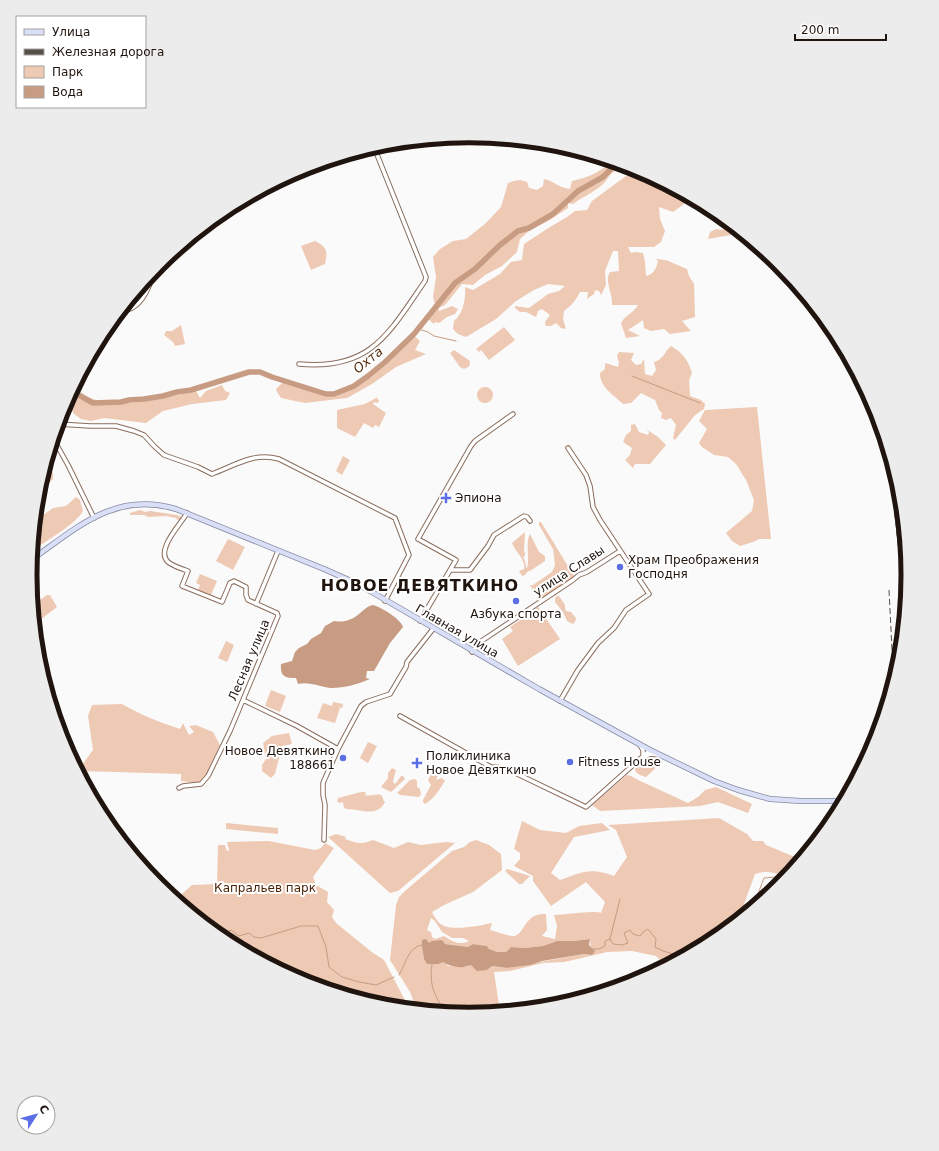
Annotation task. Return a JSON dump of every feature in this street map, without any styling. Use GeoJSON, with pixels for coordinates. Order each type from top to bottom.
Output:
{"type":"FeatureCollection","features":[{"type":"Feature","properties":{"kind":"main road","name":"Главная улица"},"geometry":{"type":"LineString","coordinates":[[38,556],[76,528],[113,509],[129,505],[161,505],[187,513],[358,584],[472,652],[639,744],[714,780],[754,795],[780,800],[823,802],[839,801]]}},
{"type":"Feature","properties":{"kind":"street"},"geometry":{"type":"LineString","coordinates":[[299,364],[334,364],[352,359],[371,348],[388,333],[425,281],[426,277],[376,153]]}},
{"type":"Feature","properties":{"kind":"street"},"geometry":{"type":"LineString","coordinates":[[127,311],[139,304],[149,285]]}},
{"type":"Feature","properties":{"kind":"street"},"geometry":{"type":"LineString","coordinates":[[420,620],[456,560],[418,539],[475,440],[513,414]]}},
{"type":"Feature","properties":{"kind":"street"},"geometry":{"type":"LineString","coordinates":[[64,424],[116,426],[144,435],[164,455],[198,467],[212,474],[253,458],[266,456],[279,459],[395,518],[409,555],[386,601]]}},
{"type":"Feature","properties":{"kind":"street"},"geometry":{"type":"LineString","coordinates":[[57,446],[94,518]]}},
{"type":"Feature","properties":{"kind":"street"},"geometry":{"type":"LineString","coordinates":[[560,700],[578,670],[598,643],[614,628],[626,610],[649,594],[593,507],[590,486],[586,475],[568,448]]}},
{"type":"Feature","properties":{"kind":"street","name":"Лесная улица"},"geometry":{"type":"LineString","coordinates":[[179,788],[183,786],[201,784],[206,779],[225,741],[278,616],[277,613],[246,598],[246,587],[234,581],[230,583],[222,602],[182,586],[188,571],[168,562],[164,556],[164,551],[171,536],[187,513]]}},
{"type":"Feature","properties":{"kind":"street"},"geometry":{"type":"LineString","coordinates":[[451,570],[470,570],[495,534],[524,516],[530,521]]}},
{"type":"Feature","properties":{"kind":"street"},"geometry":{"type":"LineString","coordinates":[[256,604],[278,551]]}},
{"type":"Feature","properties":{"kind":"street","name":"улица Славы"},"geometry":{"type":"LineString","coordinates":[[472,652],[480,642],[579,575],[587,572],[620,551]]}},
{"type":"Feature","properties":{"kind":"street"},"geometry":{"type":"LineString","coordinates":[[324,840],[325,806],[323,786],[338,749],[361,706],[366,702],[390,694],[406,667],[407,662],[433,629]]}},
{"type":"Feature","properties":{"kind":"street"},"geometry":{"type":"LineString","coordinates":[[243,700],[297,726],[338,749]]}},
{"type":"Feature","properties":{"kind":"street"},"geometry":{"type":"LineString","coordinates":[[400,716],[491,767],[505,768],[586,807],[650,750]]}},
{"type":"Feature","properties":{"kind":"street"},"geometry":{"type":"LineString","coordinates":[[639,744],[643,750],[642,757]]}},
{"type":"Feature","properties":{"kind":"street"},"geometry":{"type":"LineString","coordinates":[[642,757],[651,754],[665,757]]}},
{"type":"Feature","properties":{"kind":"green space"},"geometry":{"type":"Polygon","coordinates":[[[607,165],[621,170],[613,172],[604,183],[595,190],[573,204],[568,203],[568,208],[548,221],[530,230],[520,239],[517,252],[502,266],[485,275],[473,285],[462,284],[445,305],[439,308],[439,311],[452,306],[458,309],[455,314],[447,317],[439,323],[435,322],[434,324],[428,319],[436,308],[433,297],[436,277],[433,257],[440,249],[453,241],[466,239],[486,223],[501,207],[508,183],[522,180],[527,182],[529,188],[537,190],[543,186],[544,179],[570,189],[572,181],[593,174],[607,165]]]}},
{"type":"Feature","properties":{"kind":"green space"},"geometry":{"type":"Polygon","coordinates":[[[631,175],[635,176],[686,201],[673,212],[659,207],[660,219],[665,231],[661,242],[654,247],[628,247],[631,253],[643,253],[646,276],[654,271],[658,261],[656,259],[666,260],[687,269],[694,284],[695,317],[682,321],[691,331],[670,334],[664,329],[651,331],[644,328],[643,320],[628,330],[640,336],[626,338],[621,323],[638,305],[612,305],[608,276],[610,272],[619,271],[618,251],[613,251],[605,271],[606,285],[601,295],[599,291],[595,290],[594,294],[587,299],[588,292],[580,292],[574,302],[564,311],[563,319],[566,329],[561,328],[556,323],[551,326],[546,326],[545,322],[550,315],[542,309],[538,311],[536,317],[526,312],[520,312],[515,308],[515,306],[529,308],[548,294],[559,291],[565,286],[548,284],[534,290],[516,301],[496,319],[466,337],[458,334],[453,329],[454,321],[460,314],[463,306],[465,287],[473,290],[500,274],[511,262],[522,260],[524,244],[575,211],[587,210],[592,201],[626,176],[631,175]]]}},
{"type":"Feature","properties":{"kind":"green space"},"geometry":{"type":"Polygon","coordinates":[[[725,226],[736,234],[708,239],[710,232],[716,229],[723,230],[725,226]]]}},
{"type":"Feature","properties":{"kind":"green space"},"geometry":{"type":"Polygon","coordinates":[[[315,241],[322,245],[326,250],[326,260],[325,264],[311,270],[301,246],[315,241]]]}},
{"type":"Feature","properties":{"kind":"green space"},"geometry":{"type":"Polygon","coordinates":[[[181,325],[185,344],[175,346],[173,342],[164,335],[166,331],[172,331],[181,325]]]}},
{"type":"Feature","properties":{"kind":"green space"},"geometry":{"type":"Polygon","coordinates":[[[504,327],[515,340],[489,360],[481,350],[479,352],[476,349],[504,327]]]}},
{"type":"Feature","properties":{"kind":"green space"},"geometry":{"type":"Polygon","coordinates":[[[414,336],[420,341],[415,350],[426,354],[396,367],[372,384],[347,398],[305,403],[281,398],[277,392],[276,389],[283,382],[323,395],[333,394],[354,387],[391,359],[414,336]]]}},
{"type":"Feature","properties":{"kind":"green space"},"geometry":{"type":"Polygon","coordinates":[[[671,346],[682,354],[692,373],[689,380],[690,396],[701,400],[705,404],[704,409],[695,415],[675,440],[673,438],[676,425],[671,418],[666,420],[661,418],[662,413],[659,410],[655,400],[641,393],[631,403],[623,404],[611,394],[602,383],[600,373],[605,369],[605,363],[618,367],[619,363],[617,356],[619,352],[634,353],[631,360],[636,365],[641,364],[644,359],[645,374],[652,376],[656,370],[654,362],[662,357],[671,346]]]}},
{"type":"Feature","properties":{"kind":"green space"},"geometry":{"type":"Polygon","coordinates":[[[454,350],[470,361],[468,367],[464,369],[460,367],[450,353],[454,350]]]}},
{"type":"Feature","properties":{"kind":"green space"},"geometry":{"type":"Polygon","coordinates":[[[222,385],[225,391],[230,393],[226,400],[192,404],[163,411],[146,423],[104,418],[91,421],[81,419],[74,414],[71,408],[78,393],[100,401],[127,403],[155,400],[196,391],[200,398],[206,391],[222,385]]]}},
{"type":"Feature","properties":{"kind":"green space"},"geometry":{"type":"Polygon","coordinates":[[[485,387],[491,389],[493,395],[491,401],[485,403],[479,401],[477,395],[479,389],[485,387]]]}},
{"type":"Feature","properties":{"kind":"green space"},"geometry":{"type":"Polygon","coordinates":[[[378,397],[378,403],[374,402],[373,404],[386,413],[379,427],[375,425],[373,428],[364,423],[355,437],[337,428],[337,410],[365,404],[378,397]]]}},
{"type":"Feature","properties":{"kind":"green space"},"geometry":{"type":"Polygon","coordinates":[[[757,407],[771,539],[759,539],[740,546],[732,541],[726,533],[752,511],[754,500],[746,480],[736,464],[728,457],[714,455],[702,447],[699,443],[707,429],[699,421],[705,410],[757,407]]]}},
{"type":"Feature","properties":{"kind":"green space"},"geometry":{"type":"Polygon","coordinates":[[[635,424],[639,432],[648,435],[649,432],[646,429],[658,437],[666,445],[650,464],[635,464],[633,468],[625,460],[630,455],[632,448],[623,442],[626,435],[631,431],[631,425],[635,424]]]}},
{"type":"Feature","properties":{"kind":"green space"},"geometry":{"type":"Polygon","coordinates":[[[343,456],[350,460],[342,475],[336,471],[343,456]]]}},
{"type":"Feature","properties":{"kind":"green space"},"geometry":{"type":"Polygon","coordinates":[[[51,468],[53,479],[47,484],[51,468]]]}},
{"type":"Feature","properties":{"kind":"green space"},"geometry":{"type":"Polygon","coordinates":[[[76,497],[80,500],[83,511],[74,521],[38,547],[41,516],[53,508],[66,506],[76,497]]]}},
{"type":"Feature","properties":{"kind":"green space"},"geometry":{"type":"Polygon","coordinates":[[[140,510],[145,512],[150,511],[177,515],[181,517],[180,520],[178,520],[176,518],[166,516],[148,517],[144,515],[130,515],[130,513],[140,510]]]}},
{"type":"Feature","properties":{"kind":"green space"},"geometry":{"type":"Polygon","coordinates":[[[539,522],[541,522],[574,576],[540,600],[530,585],[533,585],[552,572],[555,565],[553,549],[539,525],[539,522]]]}},
{"type":"Feature","properties":{"kind":"green space"},"geometry":{"type":"Polygon","coordinates":[[[525,532],[525,556],[523,557],[526,567],[527,568],[528,542],[530,534],[539,552],[545,556],[545,561],[522,576],[519,571],[524,569],[524,565],[512,543],[525,532]]]}},
{"type":"Feature","properties":{"kind":"green space"},"geometry":{"type":"Polygon","coordinates":[[[228,539],[245,547],[233,570],[216,561],[228,539]]]}},
{"type":"Feature","properties":{"kind":"green space"},"geometry":{"type":"Polygon","coordinates":[[[200,574],[217,581],[211,595],[198,590],[200,585],[196,583],[200,574]]]}},
{"type":"Feature","properties":{"kind":"green space"},"geometry":{"type":"Polygon","coordinates":[[[47,595],[50,595],[57,607],[40,620],[38,601],[47,595]]]}},
{"type":"Feature","properties":{"kind":"green space"},"geometry":{"type":"Polygon","coordinates":[[[559,596],[565,605],[566,611],[571,612],[576,618],[573,624],[567,621],[563,612],[555,602],[555,598],[559,596]]]}},
{"type":"Feature","properties":{"kind":"green space"},"geometry":{"type":"Polygon","coordinates":[[[538,607],[560,639],[518,666],[502,639],[513,631],[510,627],[523,618],[526,618],[527,615],[538,607]]]}},
{"type":"Feature","properties":{"kind":"green space"},"geometry":{"type":"Polygon","coordinates":[[[226,641],[234,645],[227,662],[218,658],[226,641]]]}},
{"type":"Feature","properties":{"kind":"green space"},"geometry":{"type":"Polygon","coordinates":[[[271,690],[286,696],[280,712],[265,706],[271,690]]]}},
{"type":"Feature","properties":{"kind":"green space"},"geometry":{"type":"Polygon","coordinates":[[[333,702],[343,704],[342,708],[338,707],[340,708],[335,723],[317,718],[323,703],[332,706],[333,702]]]}},
{"type":"Feature","properties":{"kind":"green space"},"geometry":{"type":"Polygon","coordinates":[[[122,704],[136,712],[180,729],[183,723],[189,735],[194,732],[189,726],[196,725],[213,732],[220,745],[204,779],[194,783],[181,781],[181,774],[84,771],[82,765],[93,750],[88,716],[92,705],[122,704]]]}},
{"type":"Feature","properties":{"kind":"green space"},"geometry":{"type":"Polygon","coordinates":[[[289,733],[292,744],[282,746],[275,774],[271,778],[262,771],[262,765],[266,759],[263,743],[272,736],[289,733]]]}},
{"type":"Feature","properties":{"kind":"green space"},"geometry":{"type":"Polygon","coordinates":[[[368,742],[377,746],[368,763],[360,758],[368,742]]]}},
{"type":"Feature","properties":{"kind":"green space"},"geometry":{"type":"Polygon","coordinates":[[[646,759],[662,762],[646,777],[637,773],[635,769],[638,764],[646,759]]]}},
{"type":"Feature","properties":{"kind":"green space"},"geometry":{"type":"Polygon","coordinates":[[[392,768],[396,770],[393,781],[394,784],[401,776],[405,779],[391,792],[381,787],[388,778],[388,773],[392,768]]]}},
{"type":"Feature","properties":{"kind":"green space"},"geometry":{"type":"Polygon","coordinates":[[[434,768],[440,770],[436,780],[442,778],[445,781],[434,797],[425,804],[423,800],[431,785],[428,780],[434,768]]]}},
{"type":"Feature","properties":{"kind":"green space"},"geometry":{"type":"Polygon","coordinates":[[[627,775],[688,803],[698,797],[705,790],[716,787],[752,804],[748,813],[718,802],[700,806],[600,811],[592,805],[627,775]]]}},
{"type":"Feature","properties":{"kind":"green space"},"geometry":{"type":"Polygon","coordinates":[[[415,779],[417,781],[417,787],[420,789],[421,794],[419,797],[400,795],[397,793],[410,780],[415,779]]]}},
{"type":"Feature","properties":{"kind":"green space"},"geometry":{"type":"Polygon","coordinates":[[[365,792],[365,795],[381,795],[385,802],[383,806],[380,809],[369,812],[346,809],[344,808],[343,802],[339,803],[337,801],[338,798],[365,792]]]}},
{"type":"Feature","properties":{"kind":"green space"},"geometry":{"type":"Polygon","coordinates":[[[719,818],[747,834],[753,841],[763,841],[766,845],[797,858],[781,875],[771,872],[755,874],[741,913],[710,935],[662,962],[656,956],[632,951],[607,952],[564,962],[543,963],[510,971],[494,972],[499,1007],[470,1008],[415,1004],[410,992],[390,960],[396,905],[399,897],[405,891],[452,851],[464,847],[470,842],[476,840],[489,845],[501,854],[502,870],[473,892],[432,912],[438,921],[442,925],[453,928],[492,923],[490,930],[512,936],[520,933],[529,920],[533,917],[538,914],[546,914],[547,930],[542,936],[555,939],[557,926],[554,915],[586,912],[601,913],[605,902],[586,882],[551,906],[533,881],[533,876],[514,866],[520,859],[520,853],[514,849],[522,821],[540,830],[566,833],[579,826],[602,823],[610,830],[574,837],[551,873],[560,880],[592,871],[614,876],[627,857],[616,830],[608,825],[719,818]],[[431,918],[427,930],[431,932],[432,937],[435,939],[444,936],[459,943],[469,941],[463,938],[452,938],[442,932],[435,921],[431,918]],[[590,939],[557,941],[543,946],[524,948],[511,947],[506,952],[497,952],[489,949],[487,946],[473,944],[468,947],[429,943],[422,940],[421,945],[424,959],[443,962],[448,966],[467,967],[471,965],[487,970],[492,966],[507,968],[584,954],[592,955],[590,939]]]}},
{"type":"Feature","properties":{"kind":"green space"},"geometry":{"type":"Polygon","coordinates":[[[226,823],[278,828],[278,834],[226,829],[226,823]]]}},
{"type":"Feature","properties":{"kind":"green space"},"geometry":{"type":"Polygon","coordinates":[[[336,834],[346,837],[345,839],[356,842],[366,843],[373,840],[394,848],[408,842],[421,845],[446,842],[455,843],[398,891],[390,893],[328,837],[336,834]]]}},
{"type":"Feature","properties":{"kind":"green space","name":"Капральев парк"},"geometry":{"type":"Polygon","coordinates":[[[269,841],[315,850],[321,848],[325,843],[334,848],[313,877],[316,885],[328,892],[327,902],[334,910],[332,917],[336,923],[384,960],[406,1003],[385,1000],[358,993],[330,985],[304,975],[253,950],[206,919],[184,901],[179,896],[192,885],[217,884],[218,845],[225,845],[228,851],[227,842],[269,841]]]}},
{"type":"Feature","properties":{"kind":"green space"},"geometry":{"type":"Polygon","coordinates":[[[507,869],[530,876],[522,884],[519,884],[505,871],[507,869]]]}},
{"type":"Feature","properties":{"kind":"water"},"geometry":{"type":"Polygon","coordinates":[[[373,605],[381,608],[399,620],[403,627],[390,643],[374,671],[367,671],[366,678],[370,679],[361,683],[332,688],[302,683],[298,684],[296,678],[289,678],[282,674],[281,664],[292,661],[295,652],[321,633],[325,626],[334,621],[341,622],[350,619],[367,607],[373,605]]]}},
{"type":"Feature","properties":{"kind":"water"},"geometry":{"type":"Polygon","coordinates":[[[426,939],[429,943],[432,941],[442,940],[445,944],[468,947],[473,944],[487,946],[489,949],[497,952],[506,952],[511,947],[524,948],[543,946],[557,941],[590,939],[589,945],[595,951],[592,955],[584,954],[507,968],[492,966],[487,970],[477,971],[471,965],[457,967],[443,962],[438,964],[427,964],[424,959],[421,945],[422,940],[426,939]]]}},
{"type":"Feature","properties":{"kind":"waterway","name":"Охта"},"geometry":{"type":"LineString","coordinates":[[77,394],[93,403],[121,402],[191,390],[249,372],[260,372],[326,394],[334,394],[354,386],[385,362],[414,334],[455,283],[475,269],[500,245],[518,231],[529,228],[553,214],[578,191],[603,177],[613,167]]}},
{"type":"Feature","properties":{"kind":"waterway"},"geometry":{"type":"LineString","coordinates":[[418,329],[428,332],[434,336],[456,341]]}},
{"type":"Feature","properties":{"kind":"waterway"},"geometry":{"type":"LineString","coordinates":[[632,376],[700,403]]}},
{"type":"Feature","properties":{"kind":"waterway"},"geometry":{"type":"LineString","coordinates":[[756,900],[764,878],[778,878]]}},
{"type":"Feature","properties":{"kind":"waterway"},"geometry":{"type":"LineString","coordinates":[[610,939],[620,899]]}},
{"type":"Feature","properties":{"kind":"waterway"},"geometry":{"type":"LineString","coordinates":[[226,933],[231,930],[239,936],[249,933],[254,937],[261,938],[301,926],[318,926],[326,947],[329,967],[342,977],[376,985],[394,977]]}},
{"type":"Feature","properties":{"kind":"waterway"},"geometry":{"type":"LineString","coordinates":[[593,949],[599,949],[605,946],[605,941],[610,939],[613,944],[622,945],[628,943],[624,933],[630,930],[633,934],[640,936],[648,929],[656,939],[655,947],[673,954],[673,957]]}},
{"type":"Feature","properties":{"kind":"waterway"},"geometry":{"type":"LineString","coordinates":[[399,975],[407,957],[416,947],[421,945]]}},
{"type":"Feature","properties":{"kind":"waterway"},"geometry":{"type":"LineString","coordinates":[[432,964],[432,985],[443,1007]]}},
{"type":"Feature","properties":{"kind":"railway"},"geometry":{"type":"LineString","coordinates":[[891,480],[902,580]]}},
{"type":"Feature","properties":{"kind":"railway"},"geometry":{"type":"LineString","coordinates":[[889,590],[892,650]]}},
{"type":"Feature","properties":{"kind":"railway"},"geometry":{"type":"LineString","coordinates":[[892,667],[896,646]]}},
{"type":"Feature","properties":{"kind":"place","name":"Эпиона"},"geometry":{"type":"Point","coordinates":[446,498]}},
{"type":"Feature","properties":{"kind":"place","name":"Храм Преображения Господня"},"geometry":{"type":"Point","coordinates":[620,567]}},
{"type":"Feature","properties":{"kind":"place","name":"Азбука спорта"},"geometry":{"type":"Point","coordinates":[516,601]}},
{"type":"Feature","properties":{"kind":"place","name":"Новое Девяткино 188661"},"geometry":{"type":"Point","coordinates":[343,758]}},
{"type":"Feature","properties":{"kind":"place","name":"Fitness House"},"geometry":{"type":"Point","coordinates":[570,762]}},
{"type":"Feature","properties":{"kind":"place","name":"Поликлиника Новое Девяткино"},"geometry":{"type":"Point","coordinates":[417,763]}},
{"type":"Feature","properties":{"kind":"district","name":"НОВОЕ ДЕВЯТКИНО"},"geometry":{"type":"Point","coordinates":[420,585]}}]}
